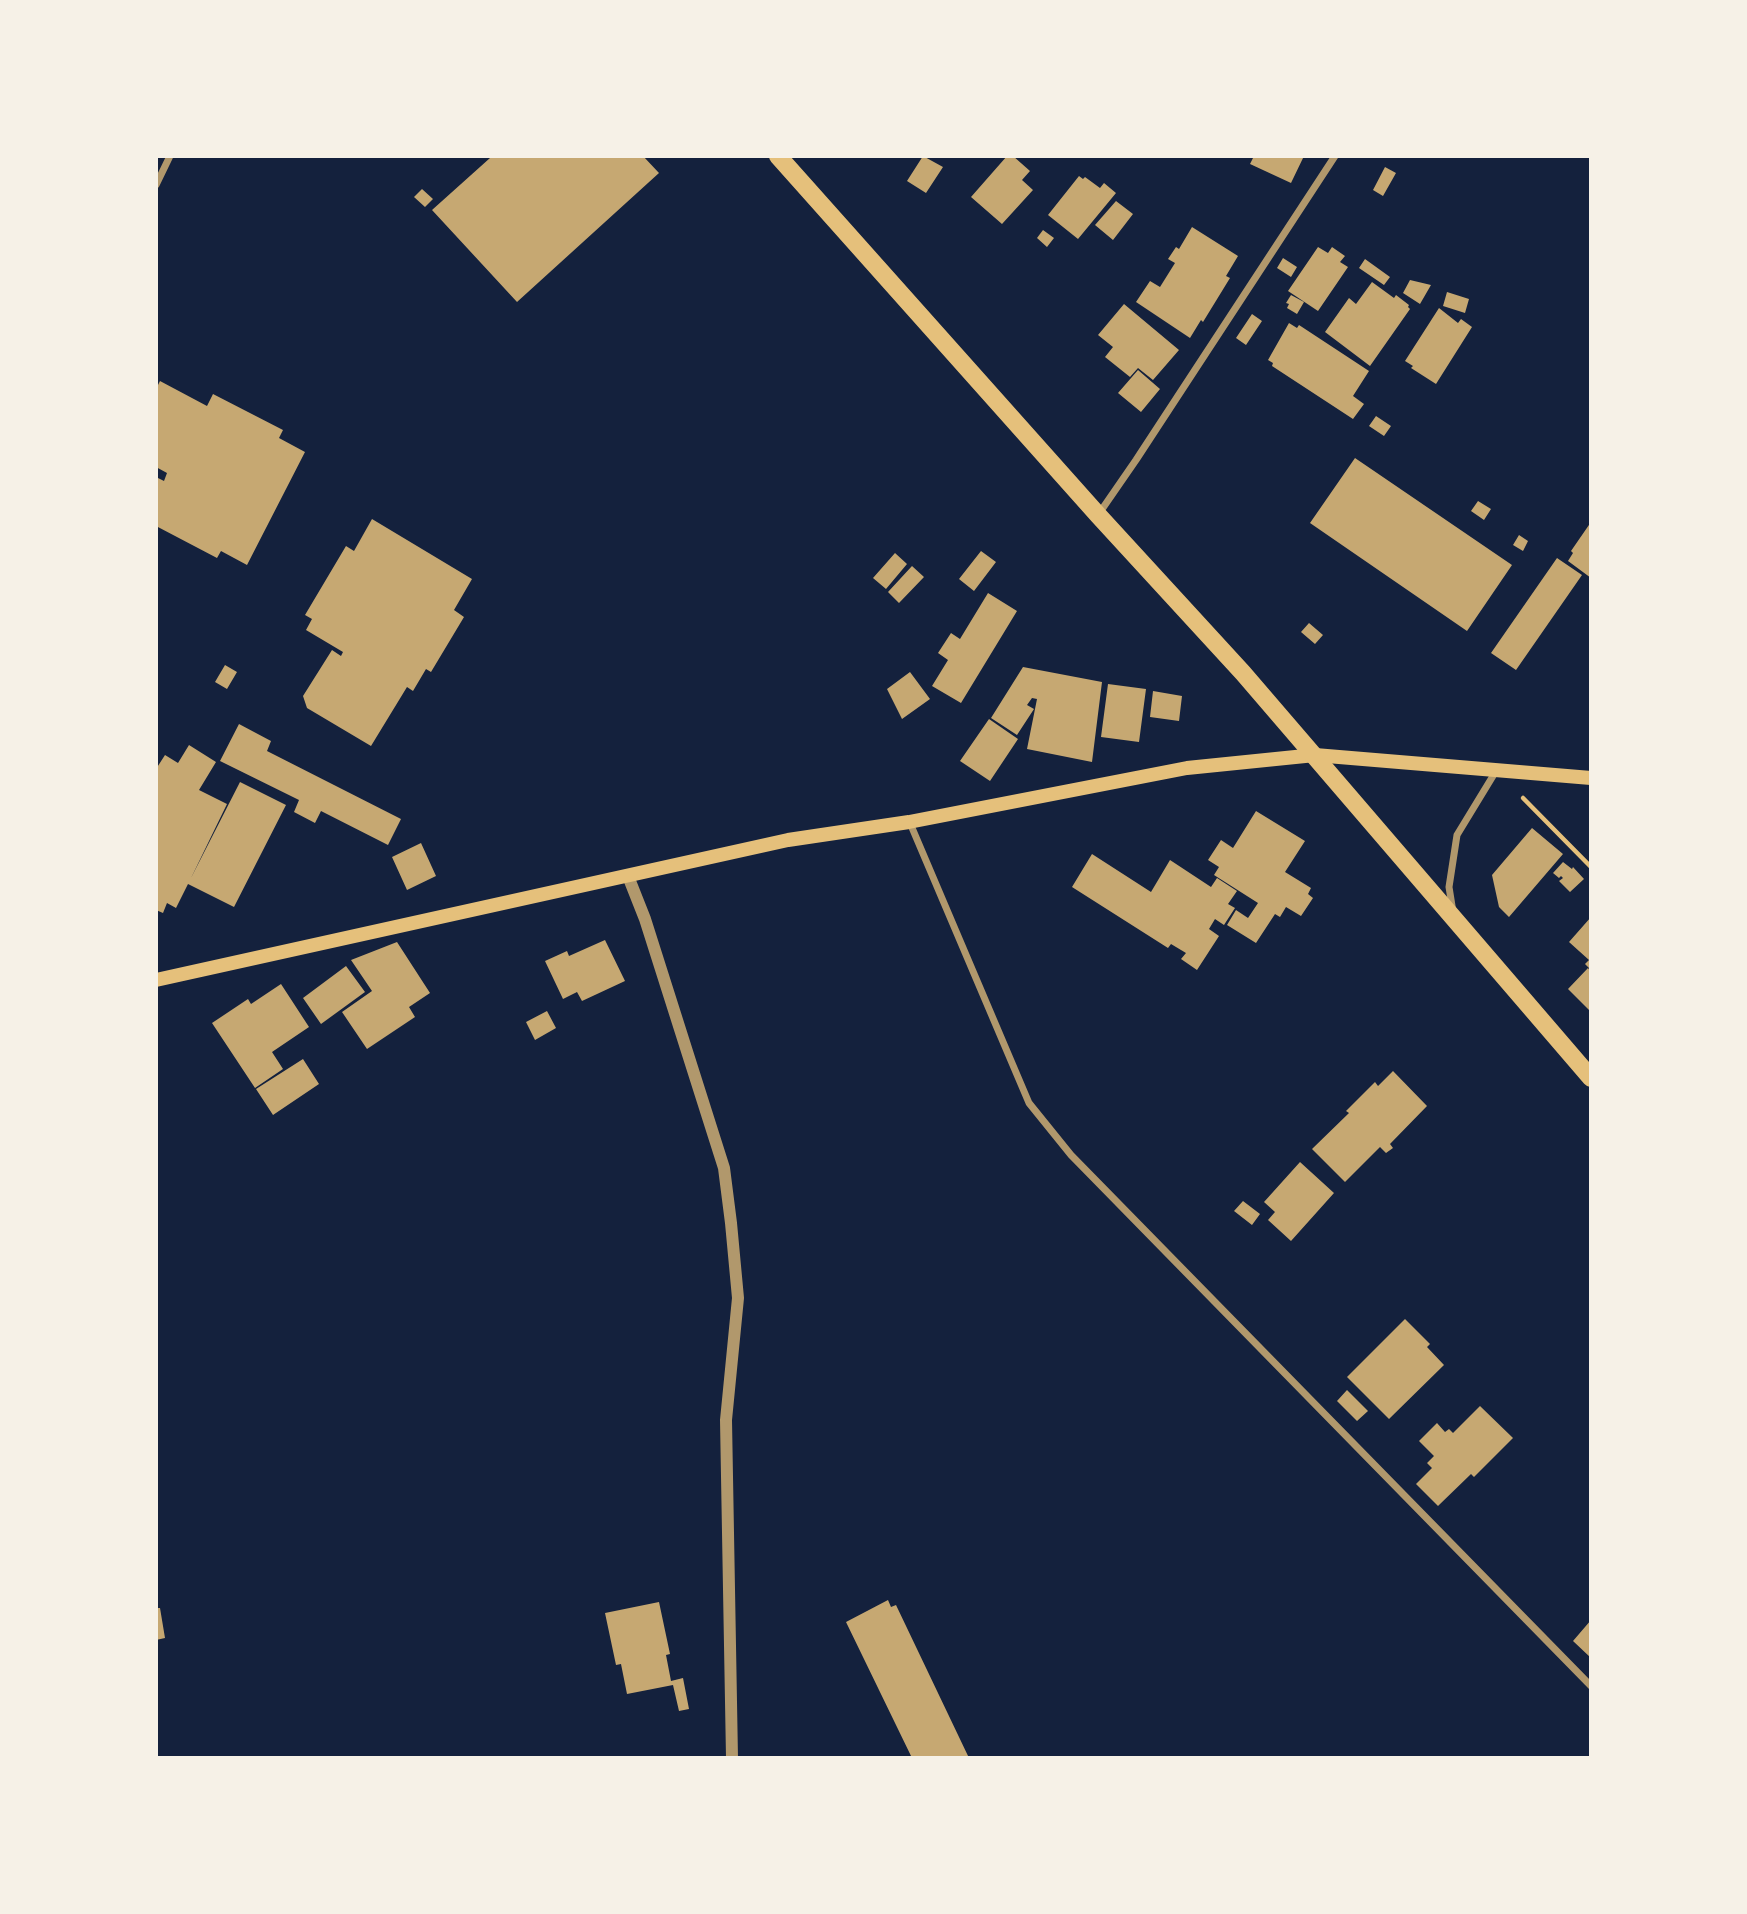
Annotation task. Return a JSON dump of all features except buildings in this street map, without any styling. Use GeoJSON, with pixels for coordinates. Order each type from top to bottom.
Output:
{"type":"FeatureCollection","features":[{"type":"Feature","properties":{"kind":"main road"},"geometry":{"type":"LineString","coordinates":[[778,156],[1315,755],[1591,1078]]}},
{"type":"Feature","properties":{"kind":"main road"},"geometry":{"type":"LineString","coordinates":[[156,980],[788,840],[909,822],[1187,768],[1315,755],[1591,778]]}},
{"type":"Feature","properties":{"kind":"street"},"geometry":{"type":"LineString","coordinates":[[156,185],[170,156]]}},
{"type":"Feature","properties":{"kind":"street"},"geometry":{"type":"LineString","coordinates":[[1098,514],[1335,156]]}},
{"type":"Feature","properties":{"kind":"street"},"geometry":{"type":"LineString","coordinates":[[1454,918],[1449,887],[1457,835],[1496,770]]}},
{"type":"Feature","properties":{"kind":"street"},"geometry":{"type":"LineString","coordinates":[[909,822],[1029,1103],[1071,1155],[1591,1686]]}},
{"type":"Feature","properties":{"kind":"street"},"geometry":{"type":"LineString","coordinates":[[628,876],[645,919],[724,1168],[731,1223],[738,1298],[726,1420],[733,1758]]}},
{"type":"Feature","properties":{"kind":"path"},"geometry":{"type":"LineString","coordinates":[[1496,770],[1591,867]]}}]}
